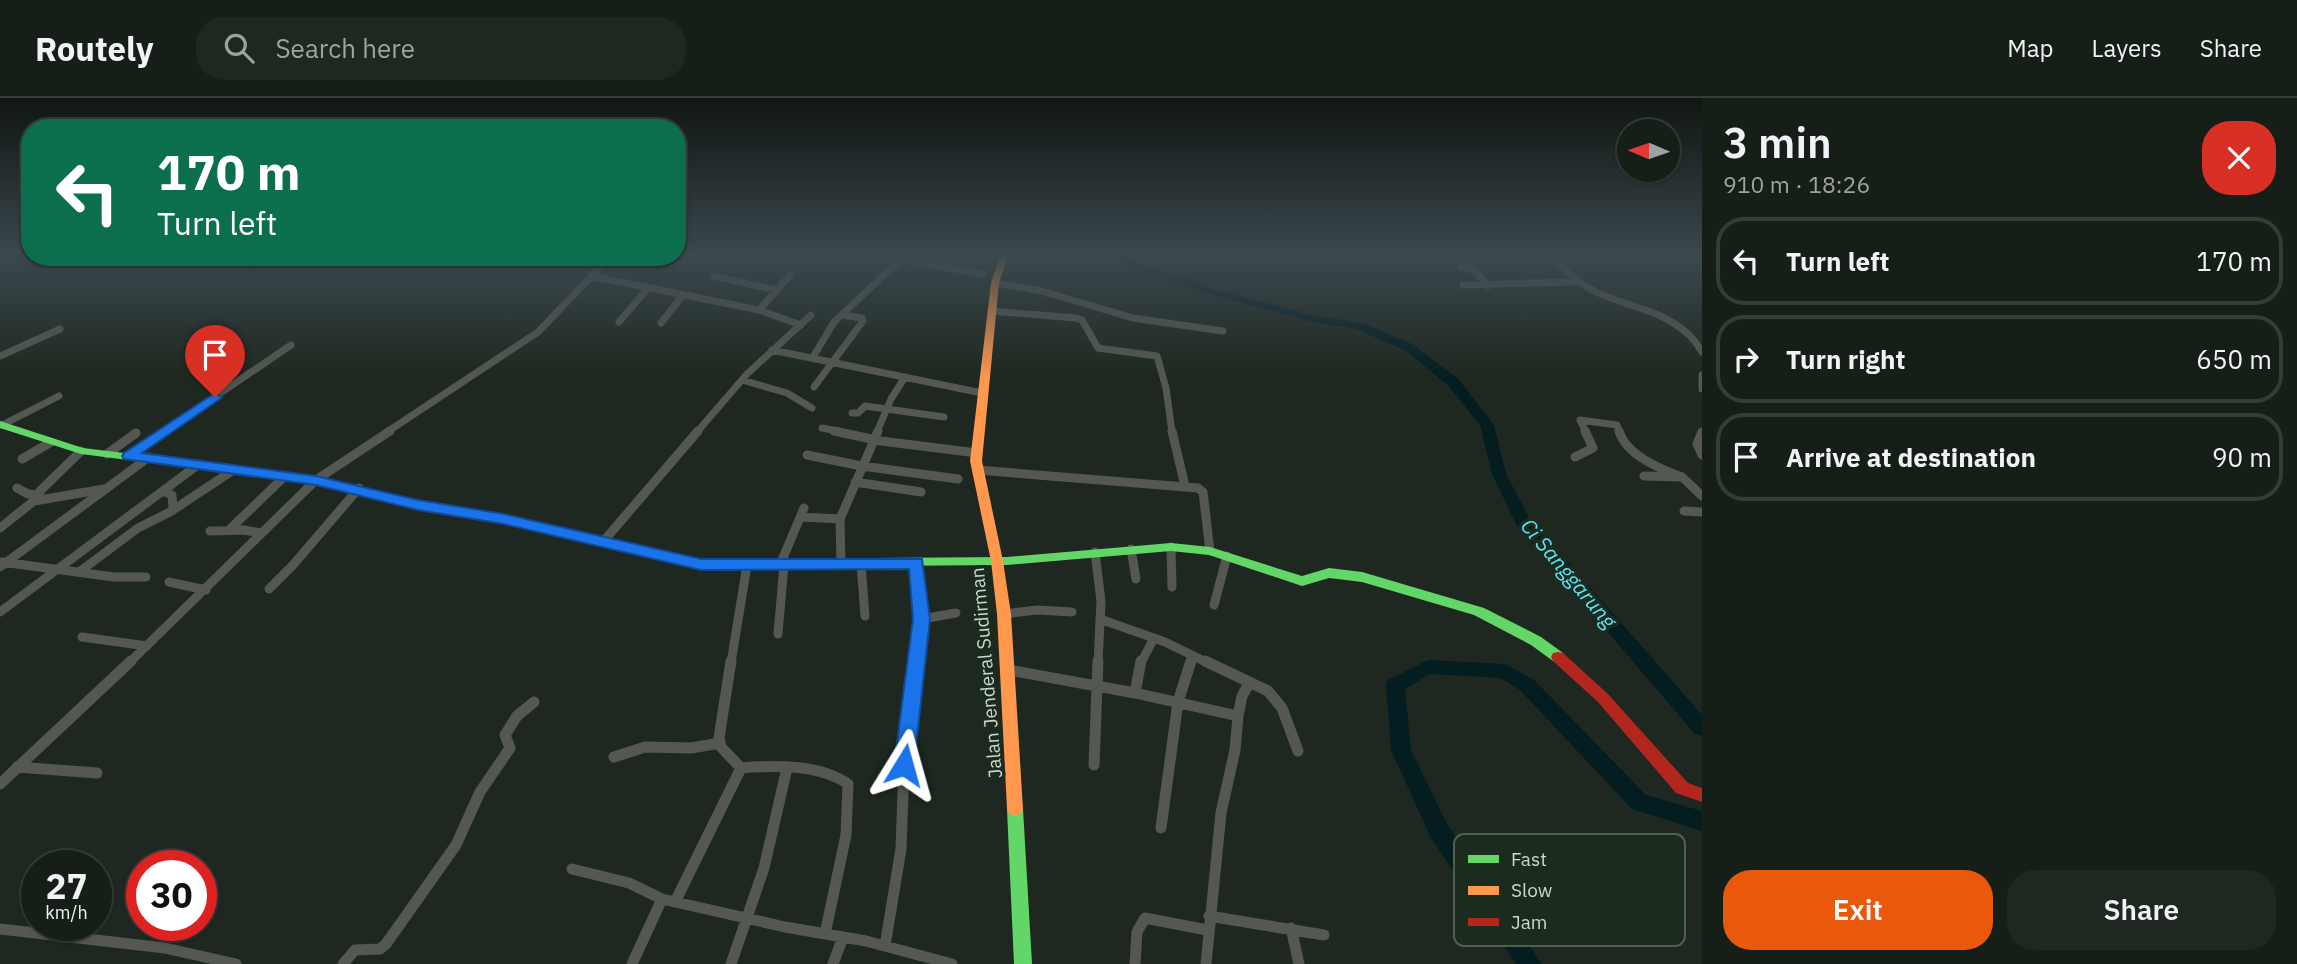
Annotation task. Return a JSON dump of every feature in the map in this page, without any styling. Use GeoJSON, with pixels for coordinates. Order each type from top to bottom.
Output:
{"type":"FeatureCollection","features":[{"type":"Feature","properties":{"kind":"street"},"geometry":{"type":"LineString","coordinates":[[0,784],[206,590],[316,480],[538,332],[572,296]]}},
{"type":"Feature","properties":{"kind":"street"},"geometry":{"type":"LineString","coordinates":[[619,322],[641,296]]}},
{"type":"Feature","properties":{"kind":"street"},"geometry":{"type":"LineString","coordinates":[[661,323],[681,296]]}},
{"type":"Feature","properties":{"kind":"street"},"geometry":{"type":"LineString","coordinates":[[689,296],[759,310],[802,325]]}},
{"type":"Feature","properties":{"kind":"street"},"geometry":{"type":"LineString","coordinates":[[759,310],[771,296]]}},
{"type":"Feature","properties":{"kind":"street"},"geometry":{"type":"LineString","coordinates":[[813,357],[834,322],[862,296]]}},
{"type":"Feature","properties":{"kind":"street","name":"Jalan Jenderal Sudirman"},"geometry":{"type":"LineString","coordinates":[[993,296],[982,393],[977,470],[997,561],[1009,670],[1023,964]]}},
{"type":"Feature","properties":{"kind":"street"},"geometry":{"type":"LineString","coordinates":[[1060,296],[1133,318],[1223,331]]}},
{"type":"Feature","properties":{"kind":"street"},"geometry":{"type":"LineString","coordinates":[[1600,296],[1663,319],[1690,336],[1702,352]]}},
{"type":"Feature","properties":{"kind":"street"},"geometry":{"type":"LineString","coordinates":[[991,311],[1077,318],[1082,320],[1098,348],[1157,356],[1169,397],[1173,441],[1185,473],[1185,485]]}},
{"type":"Feature","properties":{"kind":"street"},"geometry":{"type":"LineString","coordinates":[[602,543],[742,380],[811,315]]}},
{"type":"Feature","properties":{"kind":"street"},"geometry":{"type":"LineString","coordinates":[[814,387],[863,321],[862,318],[842,315]]}},
{"type":"Feature","properties":{"kind":"street"},"geometry":{"type":"LineString","coordinates":[[0,356],[60,329]]}},
{"type":"Feature","properties":{"kind":"street"},"geometry":{"type":"LineString","coordinates":[[129,456],[291,345]]}},
{"type":"Feature","properties":{"kind":"street"},"geometry":{"type":"LineString","coordinates":[[772,350],[982,393]]}},
{"type":"Feature","properties":{"kind":"street"},"geometry":{"type":"LineString","coordinates":[[832,361],[982,393]]}},
{"type":"Feature","properties":{"kind":"street"},"geometry":{"type":"LineString","coordinates":[[1702,375],[1702,389]]}},
{"type":"Feature","properties":{"kind":"street"},"geometry":{"type":"LineString","coordinates":[[841,565],[840,519],[887,409],[905,377]]}},
{"type":"Feature","properties":{"kind":"street"},"geometry":{"type":"LineString","coordinates":[[742,380],[787,393],[812,408]]}},
{"type":"Feature","properties":{"kind":"street"},"geometry":{"type":"LineString","coordinates":[[1,425],[59,396]]}},
{"type":"Feature","properties":{"kind":"street"},"geometry":{"type":"LineString","coordinates":[[852,413],[858,413],[865,406],[944,417]]}},
{"type":"Feature","properties":{"kind":"street"},"geometry":{"type":"LineString","coordinates":[[1575,457],[1593,447],[1580,420],[1617,425],[1621,439],[1654,467],[1682,477],[1702,496]]}},
{"type":"Feature","properties":{"kind":"street"},"geometry":{"type":"LineString","coordinates":[[1,425],[81,451],[149,457],[316,480],[359,488],[411,503],[504,519],[701,565],[997,561],[1171,547],[1210,551],[1302,581],[1329,573],[1362,577],[1467,607],[1503,621],[1554,653],[1636,733],[1682,788],[1702,795]]}},
{"type":"Feature","properties":{"kind":"street"},"geometry":{"type":"LineString","coordinates":[[822,428],[874,439],[977,453]]}},
{"type":"Feature","properties":{"kind":"street"},"geometry":{"type":"LineString","coordinates":[[1702,432],[1697,444],[1702,455]]}},
{"type":"Feature","properties":{"kind":"street"},"geometry":{"type":"LineString","coordinates":[[107,454],[136,433]]}},
{"type":"Feature","properties":{"kind":"street"},"geometry":{"type":"LineString","coordinates":[[22,459],[51,442]]}},
{"type":"Feature","properties":{"kind":"street"},"geometry":{"type":"LineString","coordinates":[[0,528],[37,498],[40,491],[81,451]]}},
{"type":"Feature","properties":{"kind":"street"},"geometry":{"type":"LineString","coordinates":[[807,455],[862,466],[958,479]]}},
{"type":"Feature","properties":{"kind":"street"},"geometry":{"type":"LineString","coordinates":[[2,564],[116,485],[149,457]]}},
{"type":"Feature","properties":{"kind":"street"},"geometry":{"type":"LineString","coordinates":[[0,612],[55,568],[199,464]]}},
{"type":"Feature","properties":{"kind":"street"},"geometry":{"type":"LineString","coordinates":[[79,572],[138,528],[235,469]]}},
{"type":"Feature","properties":{"kind":"street"},"geometry":{"type":"LineString","coordinates":[[977,470],[1198,488],[1203,492],[1210,551]]}},
{"type":"Feature","properties":{"kind":"street"},"geometry":{"type":"LineString","coordinates":[[232,527],[285,476]]}},
{"type":"Feature","properties":{"kind":"street"},"geometry":{"type":"LineString","coordinates":[[1644,476],[1682,477]]}},
{"type":"Feature","properties":{"kind":"street"},"geometry":{"type":"LineString","coordinates":[[855,482],[921,492]]}},
{"type":"Feature","properties":{"kind":"street"},"geometry":{"type":"LineString","coordinates":[[17,488],[37,498],[116,485]]}},
{"type":"Feature","properties":{"kind":"street"},"geometry":{"type":"LineString","coordinates":[[269,589],[304,555],[325,530],[336,510],[359,488]]}},
{"type":"Feature","properties":{"kind":"street"},"geometry":{"type":"LineString","coordinates":[[160,493],[172,495],[169,511]]}},
{"type":"Feature","properties":{"kind":"street"},"geometry":{"type":"LineString","coordinates":[[778,634],[782,565],[804,508]]}},
{"type":"Feature","properties":{"kind":"street"},"geometry":{"type":"LineString","coordinates":[[1684,511],[1702,512]]}},
{"type":"Feature","properties":{"kind":"street"},"geometry":{"type":"LineString","coordinates":[[801,517],[840,519]]}},
{"type":"Feature","properties":{"kind":"street"},"geometry":{"type":"LineString","coordinates":[[210,531],[232,527],[261,533]]}},
{"type":"Feature","properties":{"kind":"street"},"geometry":{"type":"LineString","coordinates":[[1171,547],[1172,587]]}},
{"type":"Feature","properties":{"kind":"street"},"geometry":{"type":"LineString","coordinates":[[1132,549],[1136,579]]}},
{"type":"Feature","properties":{"kind":"street"},"geometry":{"type":"LineString","coordinates":[[1094,765],[1100,617],[1100,587],[1095,552]]}},
{"type":"Feature","properties":{"kind":"street"},"geometry":{"type":"LineString","coordinates":[[1214,604],[1227,556]]}},
{"type":"Feature","properties":{"kind":"street"},"geometry":{"type":"LineString","coordinates":[[885,946],[901,849],[903,775],[921,614],[917,563]]}},
{"type":"Feature","properties":{"kind":"street"},"geometry":{"type":"LineString","coordinates":[[2,564],[55,568],[131,579],[146,577]]}},
{"type":"Feature","properties":{"kind":"street"},"geometry":{"type":"LineString","coordinates":[[861,564],[865,616]]}},
{"type":"Feature","properties":{"kind":"street"},"geometry":{"type":"LineString","coordinates":[[747,565],[720,743],[741,768],[788,768],[840,779],[846,781],[850,787],[846,835],[825,934]]}},
{"type":"Feature","properties":{"kind":"street"},"geometry":{"type":"LineString","coordinates":[[169,582],[206,590]]}},
{"type":"Feature","properties":{"kind":"street"},"geometry":{"type":"LineString","coordinates":[[1003,609],[1072,612]]}},
{"type":"Feature","properties":{"kind":"street"},"geometry":{"type":"LineString","coordinates":[[921,614],[956,613]]}},
{"type":"Feature","properties":{"kind":"street"},"geometry":{"type":"LineString","coordinates":[[1100,617],[1154,638],[1268,691],[1277,701],[1298,751]]}},
{"type":"Feature","properties":{"kind":"street"},"geometry":{"type":"LineString","coordinates":[[82,637],[147,646]]}},
{"type":"Feature","properties":{"kind":"street"},"geometry":{"type":"LineString","coordinates":[[1135,692],[1142,657],[1154,638]]}},
{"type":"Feature","properties":{"kind":"street"},"geometry":{"type":"LineString","coordinates":[[1161,828],[1178,702],[1192,656]]}},
{"type":"Feature","properties":{"kind":"street"},"geometry":{"type":"LineString","coordinates":[[1009,670],[1135,692],[1238,716]]}},
{"type":"Feature","properties":{"kind":"street"},"geometry":{"type":"LineString","coordinates":[[1206,964],[1207,930],[1221,813],[1235,750],[1242,696],[1250,682]]}},
{"type":"Feature","properties":{"kind":"street"},"geometry":{"type":"LineString","coordinates":[[344,964],[355,950],[380,949],[386,944],[463,833],[480,792],[511,747],[505,735],[508,727],[534,702]]}},
{"type":"Feature","properties":{"kind":"street"},"geometry":{"type":"LineString","coordinates":[[614,757],[645,747],[691,748],[720,743]]}},
{"type":"Feature","properties":{"kind":"street"},"geometry":{"type":"LineString","coordinates":[[17,767],[97,773]]}},
{"type":"Feature","properties":{"kind":"street"},"geometry":{"type":"LineString","coordinates":[[632,964],[741,768]]}},
{"type":"Feature","properties":{"kind":"street"},"geometry":{"type":"LineString","coordinates":[[731,964],[749,919],[774,838],[788,768]]}},
{"type":"Feature","properties":{"kind":"street"},"geometry":{"type":"LineString","coordinates":[[572,869],[629,883],[668,901],[885,946],[926,962],[952,964]]}},
{"type":"Feature","properties":{"kind":"street"},"geometry":{"type":"LineString","coordinates":[[1209,916],[1324,935]]}},
{"type":"Feature","properties":{"kind":"street"},"geometry":{"type":"LineString","coordinates":[[1135,964],[1137,930],[1140,921],[1145,918],[1207,930]]}},
{"type":"Feature","properties":{"kind":"street"},"geometry":{"type":"LineString","coordinates":[[1291,928],[1299,964]]}},
{"type":"Feature","properties":{"kind":"street"},"geometry":{"type":"LineString","coordinates":[[0,929],[165,948],[236,964]]}},
{"type":"Feature","properties":{"kind":"street"},"geometry":{"type":"LineString","coordinates":[[833,964],[843,937]]}},
{"type":"Feature","properties":{"kind":"waterway","name":"Ci Sanggarung"},"geometry":{"type":"LineString","coordinates":[[1229,296],[1311,318],[1359,326],[1410,348],[1453,382],[1487,425],[1499,474],[1523,522],[1702,728]]}},
{"type":"Feature","properties":{"kind":"waterway","name":"Ci Sanggarung"},"geometry":{"type":"LineString","coordinates":[[1454,853],[1439,831],[1401,750],[1395,685],[1428,667],[1505,671],[1527,685],[1639,802],[1702,821]]}},
{"type":"Feature","properties":{"kind":"waterway","name":"Ci Sanggarung"},"geometry":{"type":"LineString","coordinates":[[1518,946],[1530,964]]}},
{"type":"Feature","properties":{"kind":"traffic: fast"},"geometry":{"type":"LineString","coordinates":[[0,424],[81,451],[316,480],[408,503]]}},
{"type":"Feature","properties":{"kind":"traffic: fast"},"geometry":{"type":"LineString","coordinates":[[874,562],[1007,561],[1171,547],[1210,551],[1302,581],[1329,573],[1362,577],[1479,611],[1536,641],[1558,657]]}},
{"type":"Feature","properties":{"kind":"traffic: fast"},"geometry":{"type":"LineString","coordinates":[[1015,809],[1023,964]]}},
{"type":"Feature","properties":{"kind":"traffic: slow"},"geometry":{"type":"LineString","coordinates":[[994,296],[976,461],[997,561],[1004,614],[1015,809]]}},
{"type":"Feature","properties":{"kind":"traffic: jam"},"geometry":{"type":"LineString","coordinates":[[408,503],[504,519],[701,564],[874,562]]}},
{"type":"Feature","properties":{"kind":"traffic: jam"},"geometry":{"type":"LineString","coordinates":[[1558,657],[1603,698],[1682,788],[1702,795]]}},
{"type":"Feature","properties":{"kind":"route"},"geometry":{"type":"LineString","coordinates":[[215,397],[129,456],[183,461],[359,488],[418,505],[504,519],[701,565],[917,563],[922,609],[904,765]]}}]}
